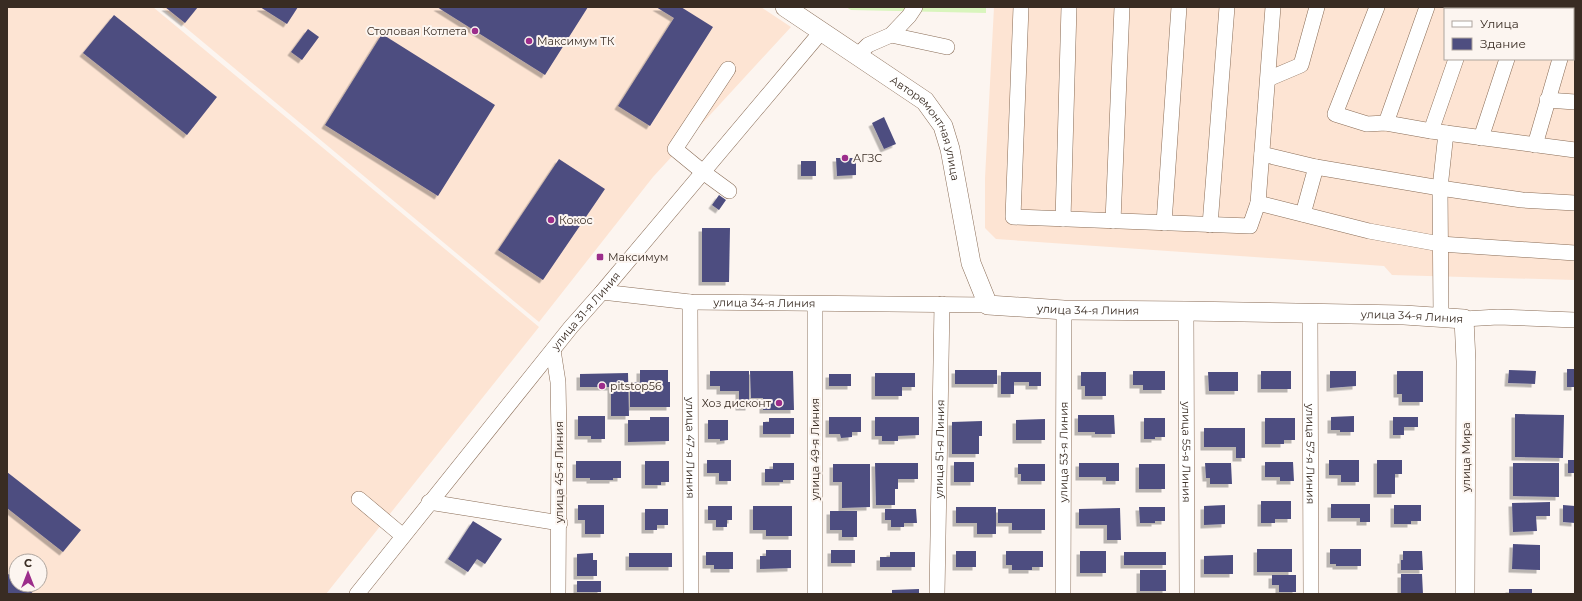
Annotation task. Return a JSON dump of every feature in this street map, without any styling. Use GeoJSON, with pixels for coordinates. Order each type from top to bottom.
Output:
{"type":"FeatureCollection","features":[{"type":"Feature","properties":{"kind":"main road","name":"Авторемонтная улица"},"geometry":{"type":"LineString","coordinates":[[784,7],[925,101],[944,126],[950,149],[971,263],[988,305]]}},
{"type":"Feature","properties":{"kind":"main road","name":"улица 34-я Линия"},"geometry":{"type":"LineString","coordinates":[[988,305],[1064,310],[1186,310],[1404,315],[1464,319]]}},
{"type":"Feature","properties":{"kind":"main road","name":"улица Мира"},"geometry":{"type":"LineString","coordinates":[[1464,319],[1466,361],[1465,594]]}},
{"type":"Feature","properties":{"kind":"street"},"geometry":{"type":"LineString","coordinates":[[857,56],[868,45],[891,35],[909,16],[914,7]]}},
{"type":"Feature","properties":{"kind":"street"},"geometry":{"type":"LineString","coordinates":[[1020,7],[1013,217],[1250,226],[1258,203],[1273,7]]}},
{"type":"Feature","properties":{"kind":"street"},"geometry":{"type":"LineString","coordinates":[[1063,219],[1069,7]]}},
{"type":"Feature","properties":{"kind":"street"},"geometry":{"type":"LineString","coordinates":[[1113,221],[1122,7]]}},
{"type":"Feature","properties":{"kind":"street"},"geometry":{"type":"LineString","coordinates":[[1164,223],[1179,7]]}},
{"type":"Feature","properties":{"kind":"street"},"geometry":{"type":"LineString","coordinates":[[1210,224],[1227,7]]}},
{"type":"Feature","properties":{"kind":"street"},"geometry":{"type":"LineString","coordinates":[[1268,78],[1301,65],[1317,7]]}},
{"type":"Feature","properties":{"kind":"street"},"geometry":{"type":"LineString","coordinates":[[1377,7],[1335,114],[1367,124],[1386,123],[1535,146],[1575,150]]}},
{"type":"Feature","properties":{"kind":"street"},"geometry":{"type":"LineString","coordinates":[[1386,123],[1427,7]]}},
{"type":"Feature","properties":{"kind":"street","name":"улица 31-я Линия"},"geometry":{"type":"LineString","coordinates":[[357,594],[429,502],[571,327],[821,32]]}},
{"type":"Feature","properties":{"kind":"street"},"geometry":{"type":"LineString","coordinates":[[891,35],[946,47]]}},
{"type":"Feature","properties":{"kind":"street"},"geometry":{"type":"LineString","coordinates":[[1441,317],[1438,132],[1456,60]]}},
{"type":"Feature","properties":{"kind":"street"},"geometry":{"type":"LineString","coordinates":[[1481,138],[1507,60]]}},
{"type":"Feature","properties":{"kind":"street"},"geometry":{"type":"LineString","coordinates":[[1535,146],[1560,60]]}},
{"type":"Feature","properties":{"kind":"street"},"geometry":{"type":"LineString","coordinates":[[728,69],[675,149],[729,191]]}},
{"type":"Feature","properties":{"kind":"street"},"geometry":{"type":"LineString","coordinates":[[1547,100],[1575,102]]}},
{"type":"Feature","properties":{"kind":"street"},"geometry":{"type":"LineString","coordinates":[[1262,154],[1316,167],[1440,188],[1522,200],[1575,203]]}},
{"type":"Feature","properties":{"kind":"street"},"geometry":{"type":"LineString","coordinates":[[1303,214],[1316,167]]}},
{"type":"Feature","properties":{"kind":"street"},"geometry":{"type":"LineString","coordinates":[[1258,203],[1369,231],[1440,244],[1575,253]]}},
{"type":"Feature","properties":{"kind":"street","name":"улица 34-я Линия"},"geometry":{"type":"LineString","coordinates":[[602,292],[690,302],[988,305]]}},
{"type":"Feature","properties":{"kind":"street","name":"улица 47-я Линия"},"geometry":{"type":"LineString","coordinates":[[690,302],[691,594]]}},
{"type":"Feature","properties":{"kind":"street","name":"улица 49-я Линия"},"geometry":{"type":"LineString","coordinates":[[815,304],[815,594]]}},
{"type":"Feature","properties":{"kind":"street","name":"улица 51-я Линия"},"geometry":{"type":"LineString","coordinates":[[937,594],[942,304]]}},
{"type":"Feature","properties":{"kind":"street","name":"улица 53-я Линия"},"geometry":{"type":"LineString","coordinates":[[1063,594],[1064,310]]}},
{"type":"Feature","properties":{"kind":"street","name":"улица 55-я Линия"},"geometry":{"type":"LineString","coordinates":[[1186,310],[1187,594]]}},
{"type":"Feature","properties":{"kind":"street","name":"улица 57-я Линия"},"geometry":{"type":"LineString","coordinates":[[1310,314],[1311,594]]}},
{"type":"Feature","properties":{"kind":"street","name":"улица 34-я Линия"},"geometry":{"type":"LineString","coordinates":[[1464,319],[1498,317],[1575,320]]}},
{"type":"Feature","properties":{"kind":"street","name":"улица 45-я Линия"},"geometry":{"type":"LineString","coordinates":[[553,350],[558,390],[560,523],[558,594]]}},
{"type":"Feature","properties":{"kind":"street"},"geometry":{"type":"LineString","coordinates":[[359,499],[403,536]]}},
{"type":"Feature","properties":{"kind":"street"},"geometry":{"type":"LineString","coordinates":[[429,502],[560,523]]}},
{"type":"Feature","properties":{"kind":"shaded area"},"geometry":{"type":"Polygon","coordinates":[[[7,7],[153,7],[539,327],[326,594],[7,594],[7,7]]]}},
{"type":"Feature","properties":{"kind":"shaded area"},"geometry":{"type":"Polygon","coordinates":[[[161,7],[761,7],[791,27],[653,177],[539,322],[161,7]]]}},
{"type":"Feature","properties":{"kind":"shaded area"},"geometry":{"type":"Polygon","coordinates":[[[994,7],[1575,7],[1575,280],[1392,275],[1384,266],[996,239],[985,228],[985,178],[994,7]]]}},
{"type":"Feature","properties":{"kind":"green space"},"geometry":{"type":"Polygon","coordinates":[[[846,7],[986,7],[986,13],[851,10],[846,7]]]}},
{"type":"Feature","properties":{"kind":"building"},"geometry":{"type":"Polygon","coordinates":[[[165,7],[198,7],[185,23],[165,7]]]}},
{"type":"Feature","properties":{"kind":"building"},"geometry":{"type":"Polygon","coordinates":[[[260,7],[298,7],[287,24],[260,7]]]}},
{"type":"Feature","properties":{"kind":"building","name":"Максимум ТК"},"geometry":{"type":"Polygon","coordinates":[[[437,7],[588,7],[545,75],[437,7]]]}},
{"type":"Feature","properties":{"kind":"building"},"geometry":{"type":"Polygon","coordinates":[[[656,7],[681,7],[713,27],[650,126],[618,106],[674,18],[656,7]]]}},
{"type":"Feature","properties":{"kind":"building"},"geometry":{"type":"Polygon","coordinates":[[[114,15],[217,97],[187,135],[83,53],[114,15]]]}},
{"type":"Feature","properties":{"kind":"building"},"geometry":{"type":"Polygon","coordinates":[[[308,29],[319,37],[302,60],[291,52],[308,29]]]}},
{"type":"Feature","properties":{"kind":"building"},"geometry":{"type":"Polygon","coordinates":[[[382,34],[495,105],[438,196],[325,125],[382,34]]]}},
{"type":"Feature","properties":{"kind":"building"},"geometry":{"type":"Polygon","coordinates":[[[884,117],[896,144],[884,149],[872,123],[884,117]]]}},
{"type":"Feature","properties":{"kind":"building"},"geometry":{"type":"Polygon","coordinates":[[[836,158],[856,158],[856,175],[837,176],[836,158]]]}},
{"type":"Feature","properties":{"kind":"building","name":"Кокос"},"geometry":{"type":"Polygon","coordinates":[[[559,159],[605,189],[543,280],[498,250],[559,159]]]}},
{"type":"Feature","properties":{"kind":"building"},"geometry":{"type":"Polygon","coordinates":[[[801,161],[816,161],[816,176],[801,176],[801,161]]]}},
{"type":"Feature","properties":{"kind":"building"},"geometry":{"type":"Polygon","coordinates":[[[719,195],[726,200],[719,210],[712,205],[719,195]]]}},
{"type":"Feature","properties":{"kind":"building"},"geometry":{"type":"Polygon","coordinates":[[[702,228],[730,228],[729,282],[702,282],[702,228]]]}},
{"type":"Feature","properties":{"kind":"building"},"geometry":{"type":"Polygon","coordinates":[[[1567,369],[1575,369],[1575,387],[1567,387],[1567,369]]]}},
{"type":"Feature","properties":{"kind":"building"},"geometry":{"type":"Polygon","coordinates":[[[640,370],[668,370],[668,382],[670,382],[670,407],[630,407],[630,382],[640,382],[640,370]]]}},
{"type":"Feature","properties":{"kind":"building"},"geometry":{"type":"Polygon","coordinates":[[[955,370],[997,370],[997,384],[955,384],[955,370]]]}},
{"type":"Feature","properties":{"kind":"building"},"geometry":{"type":"Polygon","coordinates":[[[1509,370],[1536,371],[1535,384],[1508,383],[1509,370]]]}},
{"type":"Feature","properties":{"kind":"building"},"geometry":{"type":"Polygon","coordinates":[[[710,371],[749,371],[749,407],[739,407],[739,391],[720,391],[720,386],[710,386],[710,371]]]}},
{"type":"Feature","properties":{"kind":"building"},"geometry":{"type":"Polygon","coordinates":[[[750,371],[793,371],[794,410],[763,410],[763,398],[751,398],[750,371]]]}},
{"type":"Feature","properties":{"kind":"building"},"geometry":{"type":"Polygon","coordinates":[[[1133,371],[1165,371],[1165,390],[1143,390],[1143,385],[1133,385],[1133,371]]]}},
{"type":"Feature","properties":{"kind":"building"},"geometry":{"type":"Polygon","coordinates":[[[1261,371],[1291,371],[1291,389],[1261,389],[1261,371]]]}},
{"type":"Feature","properties":{"kind":"building"},"geometry":{"type":"Polygon","coordinates":[[[1330,371],[1356,371],[1356,386],[1330,388],[1330,371]]]}},
{"type":"Feature","properties":{"kind":"building"},"geometry":{"type":"Polygon","coordinates":[[[1397,371],[1423,371],[1423,402],[1402,402],[1402,394],[1397,394],[1397,371]]]}},
{"type":"Feature","properties":{"kind":"building"},"geometry":{"type":"Polygon","coordinates":[[[1001,372],[1041,372],[1041,386],[1029,386],[1029,382],[1014,382],[1014,394],[1001,394],[1001,372]]]}},
{"type":"Feature","properties":{"kind":"building"},"geometry":{"type":"Polygon","coordinates":[[[1081,372],[1106,372],[1106,396],[1085,396],[1085,386],[1081,386],[1081,372]]]}},
{"type":"Feature","properties":{"kind":"building"},"geometry":{"type":"Polygon","coordinates":[[[1208,372],[1238,372],[1238,391],[1209,391],[1208,372]]]}},
{"type":"Feature","properties":{"kind":"building"},"geometry":{"type":"Polygon","coordinates":[[[628,373],[629,416],[611,416],[611,387],[580,387],[580,374],[628,373]]]}},
{"type":"Feature","properties":{"kind":"building"},"geometry":{"type":"Polygon","coordinates":[[[875,373],[915,373],[915,387],[902,387],[902,396],[875,396],[875,373]]]}},
{"type":"Feature","properties":{"kind":"building"},"geometry":{"type":"Polygon","coordinates":[[[829,374],[851,374],[851,386],[829,386],[829,374]]]}},
{"type":"Feature","properties":{"kind":"building"},"geometry":{"type":"Polygon","coordinates":[[[1515,414],[1564,415],[1563,458],[1515,457],[1515,414]]]}},
{"type":"Feature","properties":{"kind":"building"},"geometry":{"type":"Polygon","coordinates":[[[1078,415],[1114,415],[1115,434],[1078,432],[1078,415]]]}},
{"type":"Feature","properties":{"kind":"building"},"geometry":{"type":"Polygon","coordinates":[[[578,416],[605,416],[605,439],[591,439],[591,436],[578,436],[578,416]]]}},
{"type":"Feature","properties":{"kind":"building"},"geometry":{"type":"Polygon","coordinates":[[[1354,416],[1354,432],[1340,432],[1340,430],[1331,430],[1331,417],[1354,416]]]}},
{"type":"Feature","properties":{"kind":"building"},"geometry":{"type":"Polygon","coordinates":[[[650,417],[669,417],[669,441],[628,442],[628,420],[650,420],[650,417]]]}},
{"type":"Feature","properties":{"kind":"building"},"geometry":{"type":"Polygon","coordinates":[[[829,417],[861,417],[861,432],[852,432],[852,437],[841,438],[840,434],[829,434],[829,417]]]}},
{"type":"Feature","properties":{"kind":"building"},"geometry":{"type":"Polygon","coordinates":[[[875,417],[919,417],[919,435],[898,436],[898,441],[882,441],[882,436],[875,436],[875,417]]]}},
{"type":"Feature","properties":{"kind":"building"},"geometry":{"type":"Polygon","coordinates":[[[1393,417],[1418,417],[1418,427],[1404,427],[1404,435],[1393,435],[1393,417]]]}},
{"type":"Feature","properties":{"kind":"building"},"geometry":{"type":"Polygon","coordinates":[[[769,418],[794,418],[794,434],[763,434],[763,422],[769,422],[769,418]]]}},
{"type":"Feature","properties":{"kind":"building"},"geometry":{"type":"Polygon","coordinates":[[[1144,418],[1165,418],[1165,437],[1144,439],[1144,418]]]}},
{"type":"Feature","properties":{"kind":"building"},"geometry":{"type":"Polygon","coordinates":[[[1265,418],[1295,418],[1295,440],[1284,440],[1284,444],[1265,444],[1265,418]]]}},
{"type":"Feature","properties":{"kind":"building"},"geometry":{"type":"Polygon","coordinates":[[[1045,419],[1045,440],[1016,440],[1016,420],[1045,419]]]}},
{"type":"Feature","properties":{"kind":"building"},"geometry":{"type":"Polygon","coordinates":[[[708,420],[728,420],[728,440],[720,441],[720,439],[708,439],[708,420]]]}},
{"type":"Feature","properties":{"kind":"building"},"geometry":{"type":"Polygon","coordinates":[[[982,421],[982,436],[979,436],[979,454],[952,454],[952,422],[982,421]]]}},
{"type":"Feature","properties":{"kind":"building"},"geometry":{"type":"Polygon","coordinates":[[[1204,428],[1245,428],[1245,458],[1236,458],[1236,447],[1204,447],[1204,428]]]}},
{"type":"Feature","properties":{"kind":"building"},"geometry":{"type":"Polygon","coordinates":[[[707,460],[731,460],[731,481],[719,481],[719,473],[707,473],[707,460]]]}},
{"type":"Feature","properties":{"kind":"building"},"geometry":{"type":"Polygon","coordinates":[[[1329,460],[1359,460],[1359,482],[1341,482],[1341,475],[1329,475],[1329,460]]]}},
{"type":"Feature","properties":{"kind":"building"},"geometry":{"type":"Polygon","coordinates":[[[1377,460],[1402,460],[1402,474],[1395,474],[1395,494],[1377,494],[1377,460]]]}},
{"type":"Feature","properties":{"kind":"building"},"geometry":{"type":"Polygon","coordinates":[[[1568,460],[1575,460],[1575,473],[1568,473],[1568,460]]]}},
{"type":"Feature","properties":{"kind":"building"},"geometry":{"type":"Polygon","coordinates":[[[576,461],[621,461],[621,478],[613,478],[613,480],[590,480],[590,478],[576,478],[576,461]]]}},
{"type":"Feature","properties":{"kind":"building"},"geometry":{"type":"Polygon","coordinates":[[[645,461],[669,461],[669,482],[661,482],[661,485],[645,485],[645,461]]]}},
{"type":"Feature","properties":{"kind":"building"},"geometry":{"type":"Polygon","coordinates":[[[954,462],[974,462],[974,482],[954,482],[954,462]]]}},
{"type":"Feature","properties":{"kind":"building"},"geometry":{"type":"Polygon","coordinates":[[[1265,462],[1293,462],[1294,481],[1280,481],[1280,477],[1265,477],[1265,462]]]}},
{"type":"Feature","properties":{"kind":"building"},"geometry":{"type":"Polygon","coordinates":[[[773,463],[794,463],[794,480],[783,480],[783,482],[765,482],[765,469],[773,469],[773,463]]]}},
{"type":"Feature","properties":{"kind":"building"},"geometry":{"type":"Polygon","coordinates":[[[875,463],[918,463],[918,479],[898,479],[898,489],[895,489],[895,505],[876,505],[875,463]]]}},
{"type":"Feature","properties":{"kind":"building"},"geometry":{"type":"Polygon","coordinates":[[[1079,463],[1119,463],[1119,481],[1106,481],[1106,477],[1079,477],[1079,463]]]}},
{"type":"Feature","properties":{"kind":"building"},"geometry":{"type":"Polygon","coordinates":[[[1205,463],[1231,463],[1232,484],[1210,484],[1210,478],[1206,478],[1205,463]]]}},
{"type":"Feature","properties":{"kind":"building"},"geometry":{"type":"Polygon","coordinates":[[[1513,463],[1559,463],[1559,497],[1513,496],[1513,463]]]}},
{"type":"Feature","properties":{"kind":"building"},"geometry":{"type":"Polygon","coordinates":[[[833,464],[870,464],[870,507],[842,508],[842,482],[833,482],[833,464]]]}},
{"type":"Feature","properties":{"kind":"building"},"geometry":{"type":"Polygon","coordinates":[[[1018,464],[1045,464],[1045,481],[1021,481],[1021,474],[1018,474],[1018,464]]]}},
{"type":"Feature","properties":{"kind":"building"},"geometry":{"type":"Polygon","coordinates":[[[1139,464],[1165,464],[1165,489],[1139,489],[1139,464]]]}},
{"type":"Feature","properties":{"kind":"building"},"geometry":{"type":"Polygon","coordinates":[[[7,472],[81,530],[63,552],[7,508],[7,472]]]}},
{"type":"Feature","properties":{"kind":"building"},"geometry":{"type":"Polygon","coordinates":[[[1261,501],[1291,501],[1291,519],[1275,519],[1275,523],[1261,523],[1261,501]]]}},
{"type":"Feature","properties":{"kind":"building"},"geometry":{"type":"Polygon","coordinates":[[[1550,502],[1550,516],[1536,516],[1537,531],[1513,532],[1512,503],[1550,502]]]}},
{"type":"Feature","properties":{"kind":"building"},"geometry":{"type":"Polygon","coordinates":[[[1331,504],[1370,504],[1370,522],[1360,522],[1360,518],[1331,518],[1331,504]]]}},
{"type":"Feature","properties":{"kind":"building"},"geometry":{"type":"Polygon","coordinates":[[[578,505],[604,505],[604,534],[585,534],[585,520],[578,520],[578,505]]]}},
{"type":"Feature","properties":{"kind":"building"},"geometry":{"type":"Polygon","coordinates":[[[1225,505],[1225,524],[1204,525],[1204,506],[1225,505]]]}},
{"type":"Feature","properties":{"kind":"building"},"geometry":{"type":"Polygon","coordinates":[[[1394,505],[1421,505],[1421,521],[1411,521],[1411,524],[1394,524],[1394,505]]]}},
{"type":"Feature","properties":{"kind":"building"},"geometry":{"type":"Polygon","coordinates":[[[1563,505],[1575,506],[1575,523],[1563,522],[1563,505]]]}},
{"type":"Feature","properties":{"kind":"building"},"geometry":{"type":"Polygon","coordinates":[[[708,506],[732,506],[732,520],[727,520],[727,527],[716,527],[716,520],[708,520],[708,506]]]}},
{"type":"Feature","properties":{"kind":"building"},"geometry":{"type":"Polygon","coordinates":[[[753,506],[792,506],[792,536],[766,536],[766,530],[753,530],[753,506]]]}},
{"type":"Feature","properties":{"kind":"building"},"geometry":{"type":"Polygon","coordinates":[[[956,507],[996,507],[996,534],[977,534],[977,523],[956,523],[956,507]]]}},
{"type":"Feature","properties":{"kind":"building"},"geometry":{"type":"Polygon","coordinates":[[[1139,507],[1165,507],[1165,521],[1140,523],[1139,507]]]}},
{"type":"Feature","properties":{"kind":"building"},"geometry":{"type":"Polygon","coordinates":[[[1120,508],[1121,540],[1107,540],[1107,525],[1079,525],[1079,509],[1120,508]]]}},
{"type":"Feature","properties":{"kind":"building"},"geometry":{"type":"Polygon","coordinates":[[[645,509],[668,509],[668,525],[657,525],[657,530],[645,530],[645,509]]]}},
{"type":"Feature","properties":{"kind":"building"},"geometry":{"type":"Polygon","coordinates":[[[885,509],[916,509],[917,523],[904,523],[904,527],[891,527],[891,520],[885,520],[885,509]]]}},
{"type":"Feature","properties":{"kind":"building"},"geometry":{"type":"Polygon","coordinates":[[[998,509],[1045,509],[1045,530],[1012,530],[1012,523],[998,523],[998,509]]]}},
{"type":"Feature","properties":{"kind":"building"},"geometry":{"type":"Polygon","coordinates":[[[830,511],[857,511],[857,537],[842,537],[842,530],[830,530],[830,511]]]}},
{"type":"Feature","properties":{"kind":"building"},"geometry":{"type":"Polygon","coordinates":[[[473,521],[502,539],[485,564],[477,559],[468,572],[448,559],[473,521]]]}},
{"type":"Feature","properties":{"kind":"building"},"geometry":{"type":"Polygon","coordinates":[[[1513,544],[1540,545],[1540,570],[1512,569],[1513,544]]]}},
{"type":"Feature","properties":{"kind":"building"},"geometry":{"type":"Polygon","coordinates":[[[1257,549],[1292,549],[1292,572],[1257,572],[1257,549]]]}},
{"type":"Feature","properties":{"kind":"building"},"geometry":{"type":"Polygon","coordinates":[[[1330,549],[1361,549],[1361,566],[1336,566],[1336,564],[1330,564],[1330,549]]]}},
{"type":"Feature","properties":{"kind":"building"},"geometry":{"type":"Polygon","coordinates":[[[766,550],[791,550],[791,568],[760,569],[760,556],[766,556],[766,550]]]}},
{"type":"Feature","properties":{"kind":"building"},"geometry":{"type":"Polygon","coordinates":[[[831,550],[855,550],[855,563],[831,563],[831,550]]]}},
{"type":"Feature","properties":{"kind":"building"},"geometry":{"type":"Polygon","coordinates":[[[956,551],[976,551],[976,567],[956,567],[956,551]]]}},
{"type":"Feature","properties":{"kind":"building"},"geometry":{"type":"Polygon","coordinates":[[[1006,551],[1043,551],[1043,567],[1032,567],[1032,570],[1012,570],[1012,565],[1006,565],[1006,551]]]}},
{"type":"Feature","properties":{"kind":"building"},"geometry":{"type":"Polygon","coordinates":[[[1080,551],[1106,551],[1106,573],[1080,573],[1080,551]]]}},
{"type":"Feature","properties":{"kind":"building"},"geometry":{"type":"Polygon","coordinates":[[[1403,551],[1422,551],[1423,570],[1401,570],[1403,551]]]}},
{"type":"Feature","properties":{"kind":"building"},"geometry":{"type":"Polygon","coordinates":[[[706,552],[733,552],[733,569],[714,569],[714,565],[706,565],[706,552]]]}},
{"type":"Feature","properties":{"kind":"building"},"geometry":{"type":"Polygon","coordinates":[[[890,552],[915,552],[915,567],[880,567],[880,557],[890,557],[890,552]]]}},
{"type":"Feature","properties":{"kind":"building"},"geometry":{"type":"Polygon","coordinates":[[[1124,552],[1166,552],[1166,565],[1124,565],[1124,552]]]}},
{"type":"Feature","properties":{"kind":"building"},"geometry":{"type":"Polygon","coordinates":[[[593,553],[593,560],[597,560],[597,576],[577,576],[577,554],[593,553]]]}},
{"type":"Feature","properties":{"kind":"building"},"geometry":{"type":"Polygon","coordinates":[[[629,553],[672,553],[672,567],[629,567],[629,553]]]}},
{"type":"Feature","properties":{"kind":"building"},"geometry":{"type":"Polygon","coordinates":[[[1233,555],[1233,574],[1204,574],[1204,556],[1233,555]]]}},
{"type":"Feature","properties":{"kind":"building"},"geometry":{"type":"Polygon","coordinates":[[[1140,570],[1166,570],[1166,591],[1140,591],[1140,570]]]}},
{"type":"Feature","properties":{"kind":"building"},"geometry":{"type":"Polygon","coordinates":[[[7,573],[8,593],[34,594],[7,594],[7,573]]]}},
{"type":"Feature","properties":{"kind":"building"},"geometry":{"type":"Polygon","coordinates":[[[1401,574],[1422,574],[1423,594],[1401,594],[1401,574]]]}},
{"type":"Feature","properties":{"kind":"building"},"geometry":{"type":"Polygon","coordinates":[[[1272,575],[1296,575],[1296,592],[1279,592],[1279,585],[1272,585],[1272,575]]]}},
{"type":"Feature","properties":{"kind":"building"},"geometry":{"type":"Polygon","coordinates":[[[577,581],[601,581],[601,592],[577,592],[577,581]]]}},
{"type":"Feature","properties":{"kind":"building"},"geometry":{"type":"Polygon","coordinates":[[[919,589],[919,594],[892,594],[892,590],[919,589]]]}},
{"type":"Feature","properties":{"kind":"building"},"geometry":{"type":"Polygon","coordinates":[[[1509,589],[1532,589],[1532,594],[1509,594],[1509,589]]]}},
{"type":"Feature","properties":{"kind":"place","name":"Столовая Котлета"},"geometry":{"type":"Point","coordinates":[475,31]}},
{"type":"Feature","properties":{"kind":"place","name":"Максимум ТК"},"geometry":{"type":"Point","coordinates":[529,41]}},
{"type":"Feature","properties":{"kind":"place","name":"АГЗС"},"geometry":{"type":"Point","coordinates":[845,158]}},
{"type":"Feature","properties":{"kind":"place","name":"Кокос"},"geometry":{"type":"Point","coordinates":[551,220]}},
{"type":"Feature","properties":{"kind":"place","name":"Максимум"},"geometry":{"type":"Point","coordinates":[600,257]}},
{"type":"Feature","properties":{"kind":"place","name":"pitstop56"},"geometry":{"type":"Point","coordinates":[602,386]}},
{"type":"Feature","properties":{"kind":"place","name":"Хоз дисконт"},"geometry":{"type":"Point","coordinates":[779,403]}}]}
